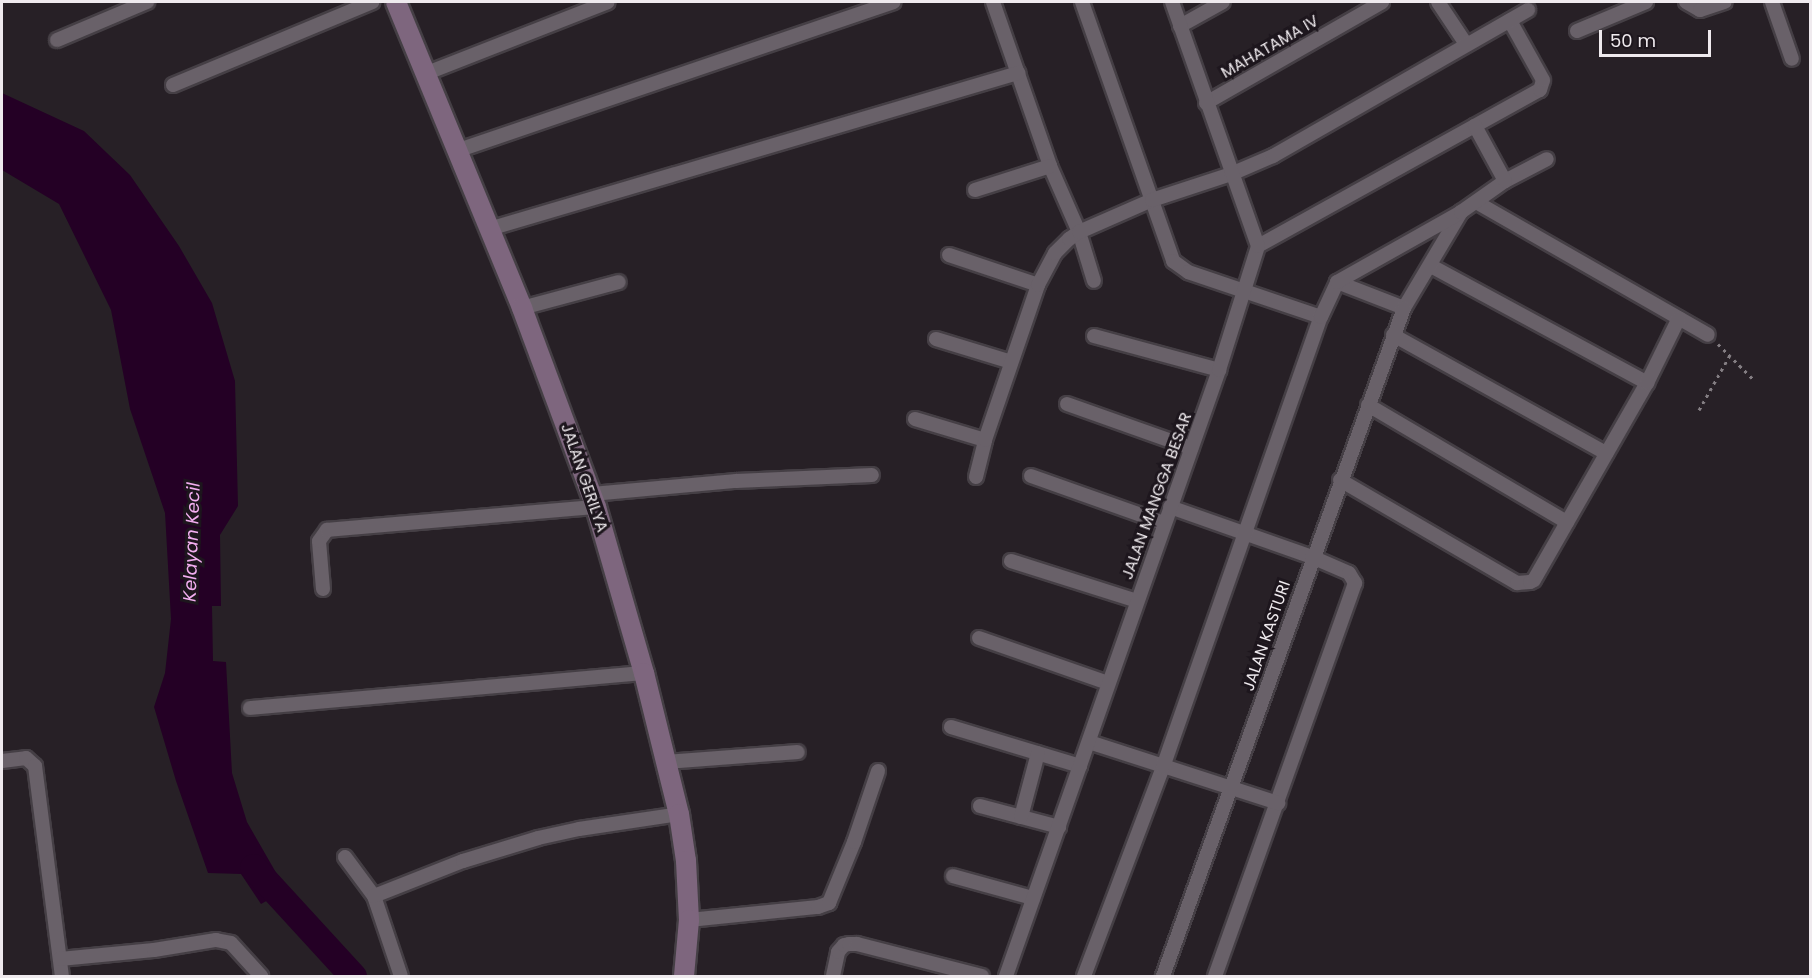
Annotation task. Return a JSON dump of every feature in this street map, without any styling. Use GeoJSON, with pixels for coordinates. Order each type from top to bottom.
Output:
{"type":"FeatureCollection","features":[{"type":"Feature","properties":{"kind":"street"},"geometry":{"type":"LineString","coordinates":[[57,40],[147,2]]}},
{"type":"Feature","properties":{"kind":"street"},"geometry":{"type":"LineString","coordinates":[[172,85],[372,2]]}},
{"type":"Feature","properties":{"kind":"street","name":"JALAN GERILYA"},"geometry":{"type":"LineString","coordinates":[[396,2],[459,150],[522,308],[594,500],[644,673],[679,814],[686,861],[689,920],[684,976]]}},
{"type":"Feature","properties":{"kind":"street"},"geometry":{"type":"LineString","coordinates":[[427,73],[608,2]]}},
{"type":"Feature","properties":{"kind":"street"},"geometry":{"type":"LineString","coordinates":[[459,150],[894,2]]}},
{"type":"Feature","properties":{"kind":"street"},"geometry":{"type":"LineString","coordinates":[[993,2],[1050,165],[1079,232],[1094,281]]}},
{"type":"Feature","properties":{"kind":"street"},"geometry":{"type":"LineString","coordinates":[[1082,2],[1173,261],[1188,272],[1321,317]]}},
{"type":"Feature","properties":{"kind":"street"},"geometry":{"type":"LineString","coordinates":[[1172,2],[1257,246],[1542,87],[1543,80],[1510,21]]}},
{"type":"Feature","properties":{"kind":"street"},"geometry":{"type":"LineString","coordinates":[[1180,26],[1223,2]]}},
{"type":"Feature","properties":{"kind":"street","name":"MAHATAMA IV"},"geometry":{"type":"LineString","coordinates":[[1206,103],[1382,2]]}},
{"type":"Feature","properties":{"kind":"street"},"geometry":{"type":"LineString","coordinates":[[1438,2],[1466,44]]}},
{"type":"Feature","properties":{"kind":"street"},"geometry":{"type":"LineString","coordinates":[[1577,31],[1646,2]]}},
{"type":"Feature","properties":{"kind":"street"},"geometry":{"type":"LineString","coordinates":[[1686,2],[1700,10],[1725,2]]}},
{"type":"Feature","properties":{"kind":"street"},"geometry":{"type":"LineString","coordinates":[[1772,2],[1792,59]]}},
{"type":"Feature","properties":{"kind":"street"},"geometry":{"type":"LineString","coordinates":[[976,477],[985,440],[1038,285],[1055,253],[1079,232],[1152,200],[1231,174],[1273,156],[1528,10]]}},
{"type":"Feature","properties":{"kind":"street"},"geometry":{"type":"LineString","coordinates":[[489,230],[1017,73]]}},
{"type":"Feature","properties":{"kind":"street"},"geometry":{"type":"LineString","coordinates":[[1475,126],[1505,181]]}},
{"type":"Feature","properties":{"kind":"street"},"geometry":{"type":"LineString","coordinates":[[1084,976],[1163,767],[1321,317],[1337,282],[1461,212],[1505,181],[1547,159]]}},
{"type":"Feature","properties":{"kind":"street"},"geometry":{"type":"LineString","coordinates":[[975,190],[1050,165]]}},
{"type":"Feature","properties":{"kind":"street"},"geometry":{"type":"LineString","coordinates":[[1476,202],[1708,335]]}},
{"type":"Feature","properties":{"kind":"street","name":"JALAN KASTURI"},"geometry":{"type":"LineString","coordinates":[[1163,976],[1393,335],[1404,308],[1461,212]]}},
{"type":"Feature","properties":{"kind":"street","name":"JALAN MANGGA BESAR"},"geometry":{"type":"LineString","coordinates":[[1006,976],[1219,370],[1257,246]]}},
{"type":"Feature","properties":{"kind":"street"},"geometry":{"type":"LineString","coordinates":[[949,255],[1038,285]]}},
{"type":"Feature","properties":{"kind":"street"},"geometry":{"type":"LineString","coordinates":[[1431,266],[1647,382]]}},
{"type":"Feature","properties":{"kind":"street"},"geometry":{"type":"LineString","coordinates":[[522,308],[619,282]]}},
{"type":"Feature","properties":{"kind":"street"},"geometry":{"type":"LineString","coordinates":[[1337,282],[1404,308]]}},
{"type":"Feature","properties":{"kind":"street"},"geometry":{"type":"LineString","coordinates":[[1340,480],[1523,584],[1534,580],[1647,382],[1679,318]]}},
{"type":"Feature","properties":{"kind":"street"},"geometry":{"type":"LineString","coordinates":[[1393,335],[1606,453]]}},
{"type":"Feature","properties":{"kind":"street"},"geometry":{"type":"LineString","coordinates":[[1094,336],[1219,370]]}},
{"type":"Feature","properties":{"kind":"street"},"geometry":{"type":"LineString","coordinates":[[936,339],[1011,362]]}},
{"type":"Feature","properties":{"kind":"street"},"geometry":{"type":"LineString","coordinates":[[1067,404],[1191,448]]}},
{"type":"Feature","properties":{"kind":"street"},"geometry":{"type":"LineString","coordinates":[[1368,405],[1566,522]]}},
{"type":"Feature","properties":{"kind":"street"},"geometry":{"type":"LineString","coordinates":[[915,419],[985,440]]}},
{"type":"Feature","properties":{"kind":"street"},"geometry":{"type":"LineString","coordinates":[[323,589],[319,541],[327,530],[736,482],[872,475]]}},
{"type":"Feature","properties":{"kind":"street"},"geometry":{"type":"LineString","coordinates":[[1031,476],[1164,524]]}},
{"type":"Feature","properties":{"kind":"street"},"geometry":{"type":"LineString","coordinates":[[1170,507],[1312,557],[1349,573],[1355,583],[1215,976]]}},
{"type":"Feature","properties":{"kind":"street"},"geometry":{"type":"LineString","coordinates":[[1011,561],[1137,601]]}},
{"type":"Feature","properties":{"kind":"street"},"geometry":{"type":"LineString","coordinates":[[979,638],[1108,683]]}},
{"type":"Feature","properties":{"kind":"street"},"geometry":{"type":"LineString","coordinates":[[250,708],[644,673]]}},
{"type":"Feature","properties":{"kind":"street"},"geometry":{"type":"LineString","coordinates":[[951,726],[1080,766]]}},
{"type":"Feature","properties":{"kind":"street"},"geometry":{"type":"LineString","coordinates":[[1089,742],[1278,803]]}},
{"type":"Feature","properties":{"kind":"street"},"geometry":{"type":"LineString","coordinates":[[666,762],[798,752]]}},
{"type":"Feature","properties":{"kind":"street"},"geometry":{"type":"LineString","coordinates":[[1021,817],[1038,753]]}},
{"type":"Feature","properties":{"kind":"street"},"geometry":{"type":"LineString","coordinates":[[2,761],[26,759],[35,766],[62,976]]}},
{"type":"Feature","properties":{"kind":"street"},"geometry":{"type":"LineString","coordinates":[[689,920],[818,907],[829,903],[854,842],[878,771]]}},
{"type":"Feature","properties":{"kind":"street"},"geometry":{"type":"LineString","coordinates":[[980,806],[1059,827]]}},
{"type":"Feature","properties":{"kind":"street"},"geometry":{"type":"LineString","coordinates":[[374,896],[463,861],[538,838],[579,829],[679,814]]}},
{"type":"Feature","properties":{"kind":"street"},"geometry":{"type":"LineString","coordinates":[[345,857],[374,896],[401,976]]}},
{"type":"Feature","properties":{"kind":"street"},"geometry":{"type":"LineString","coordinates":[[953,876],[1033,898]]}},
{"type":"Feature","properties":{"kind":"street"},"geometry":{"type":"LineString","coordinates":[[60,958],[154,950],[216,940],[231,943],[261,976]]}},
{"type":"Feature","properties":{"kind":"street"},"geometry":{"type":"LineString","coordinates":[[833,976],[838,952],[844,945],[849,944],[857,944],[982,976]]}},
{"type":"Feature","properties":{"kind":"path"},"geometry":{"type":"LineString","coordinates":[[1708,335],[1753,379]]}},
{"type":"Feature","properties":{"kind":"path"},"geometry":{"type":"LineString","coordinates":[[1699,410],[1730,355]]}},
{"type":"Feature","properties":{"kind":"water"},"geometry":{"type":"Polygon","coordinates":[[[2,93],[84,131],[130,175],[179,246],[212,303],[235,381],[238,506],[220,535],[221,606],[212,606],[213,661],[226,662],[232,773],[247,822],[286,890],[261,904],[241,874],[208,873],[176,781],[154,707],[165,673],[171,619],[165,513],[130,409],[111,310],[59,204],[2,170],[2,93]]]}},
{"type":"Feature","properties":{"kind":"waterway","name":"Kelayan Kecil"},"geometry":{"type":"LineString","coordinates":[[253,867],[353,976]]}}]}
